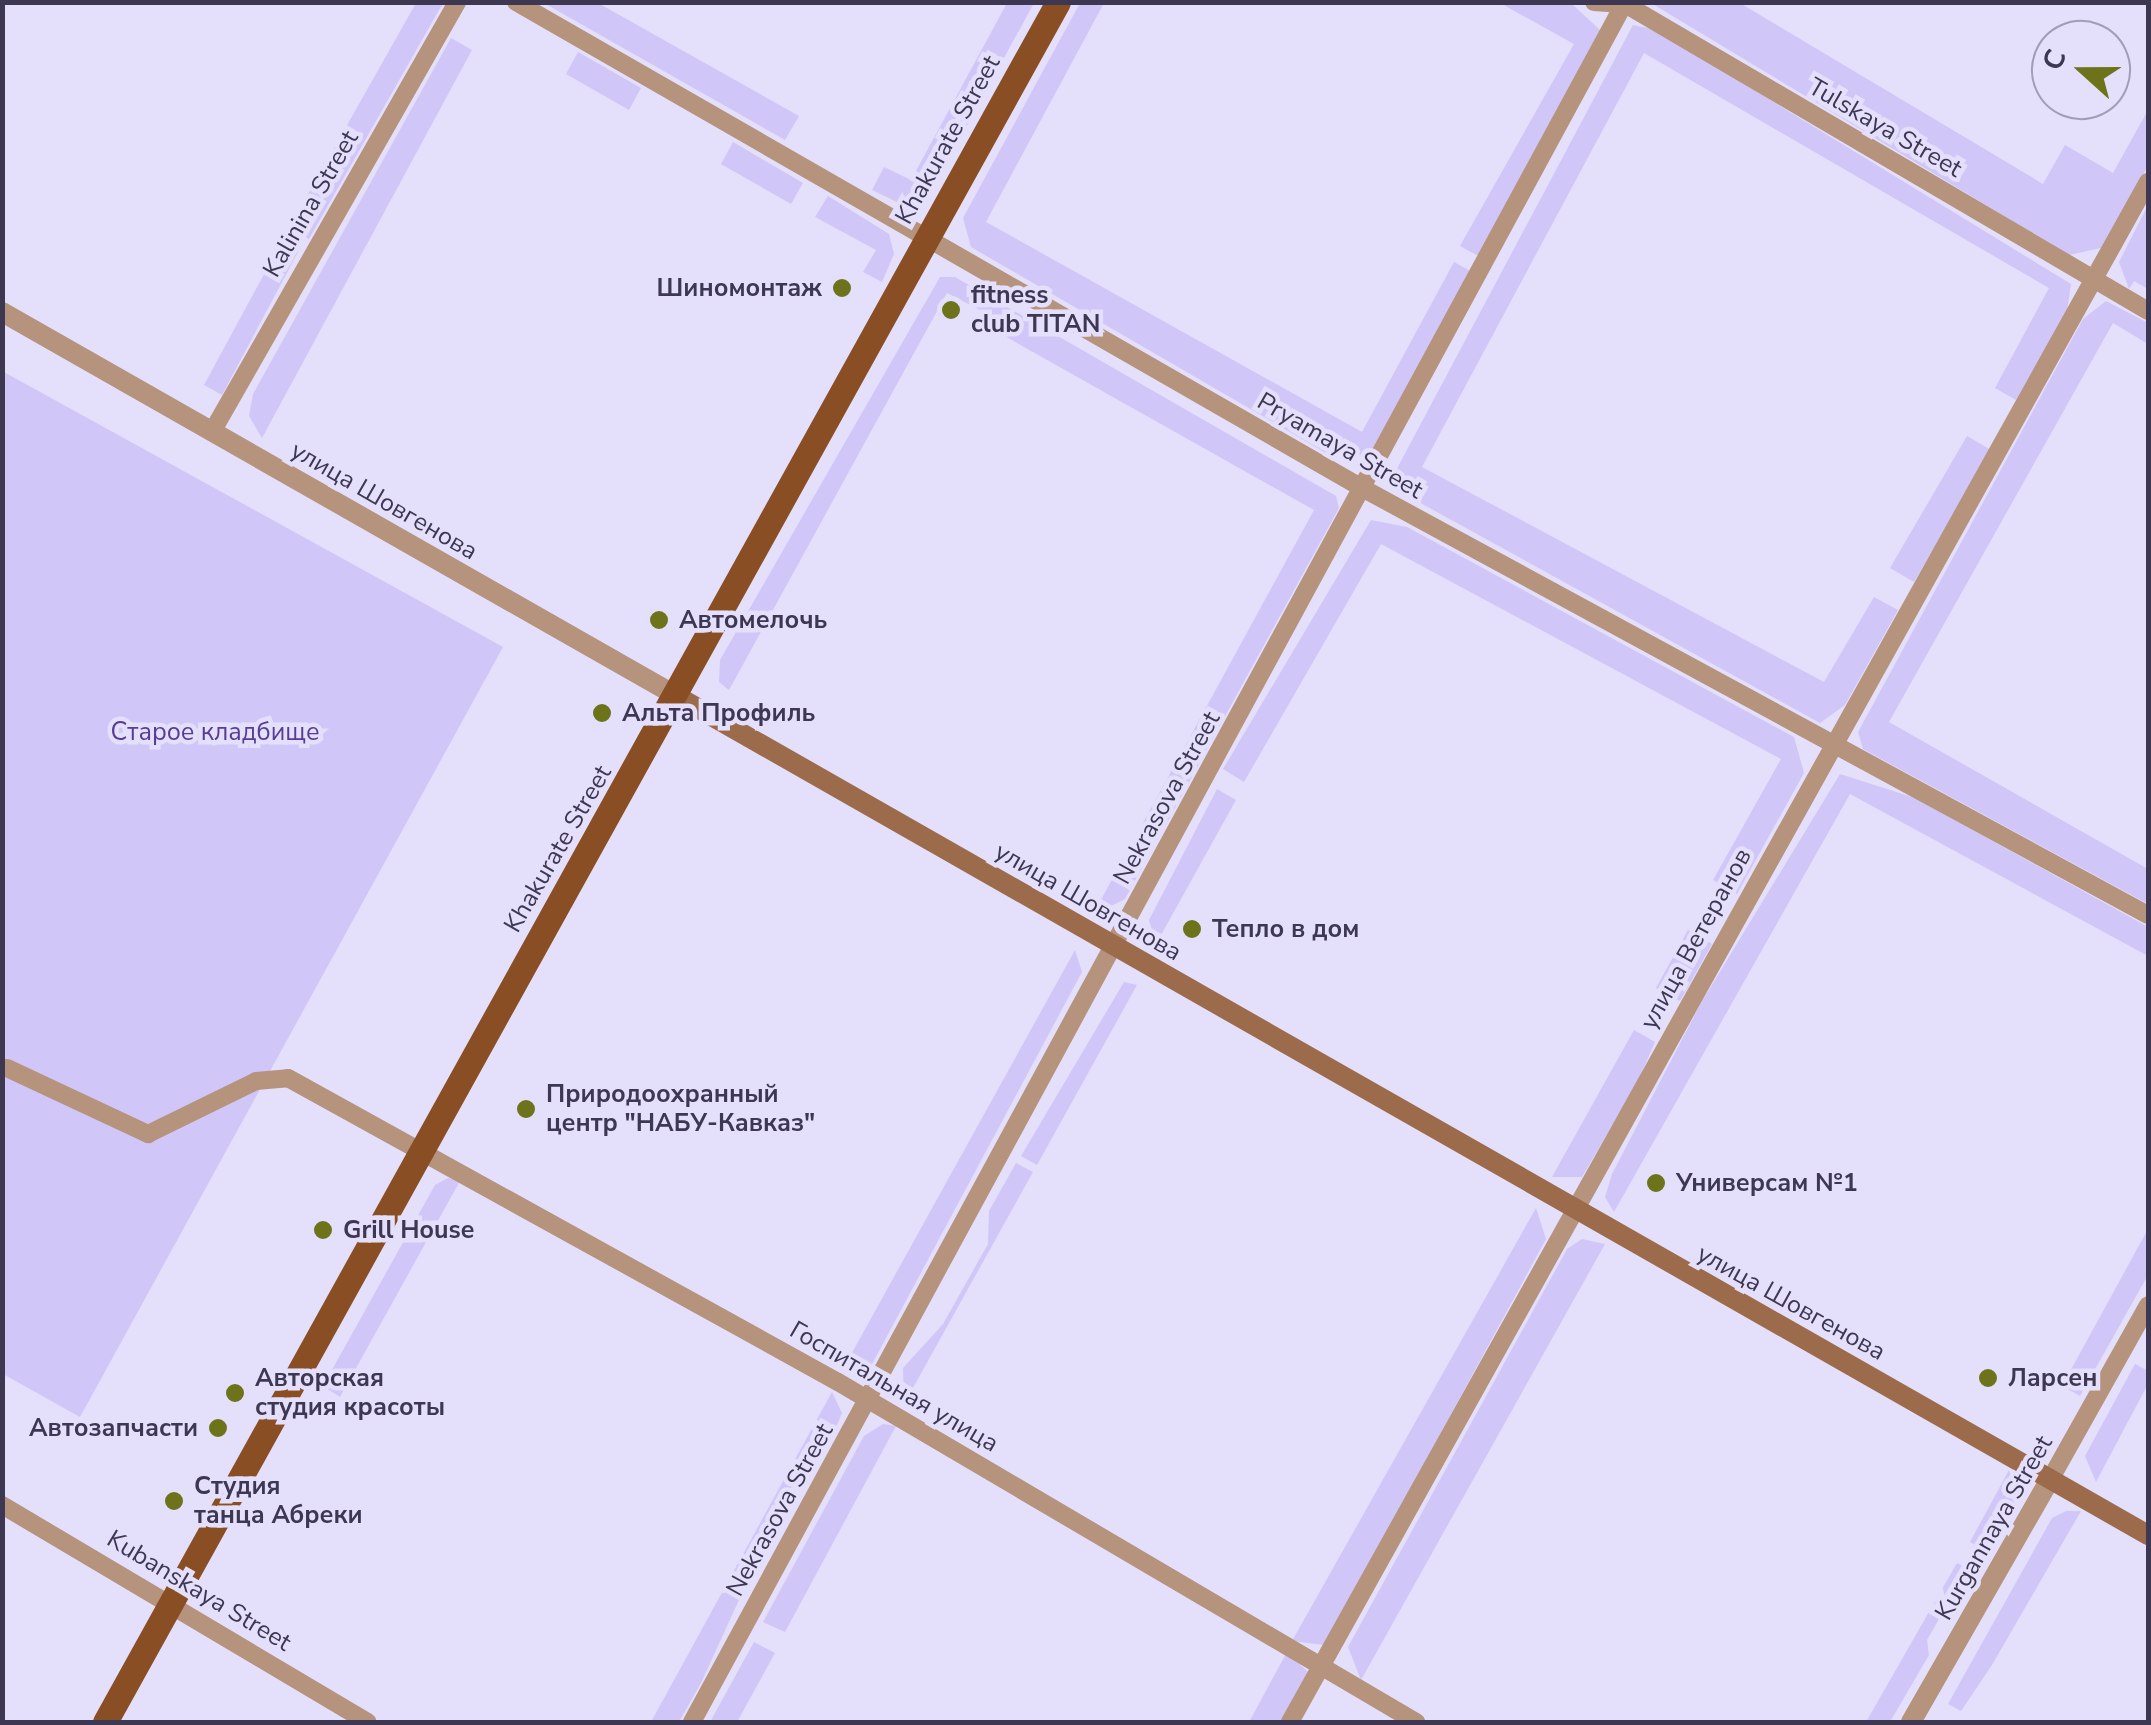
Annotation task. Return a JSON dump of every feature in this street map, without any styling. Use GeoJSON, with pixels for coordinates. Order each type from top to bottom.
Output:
{"type":"FeatureCollection","features":[{"type":"Feature","properties":{"kind":"main road","name":"Khakurate Street"},"geometry":{"type":"LineString","coordinates":[[105,1722],[422,1150],[680,698],[1058,2]]}},
{"type":"Feature","properties":{"kind":"main road","name":"улица Шовгенова"},"geometry":{"type":"LineString","coordinates":[[680,698],[2148,1535]]}},
{"type":"Feature","properties":{"kind":"street","name":"Kalinina Street"},"geometry":{"type":"LineString","coordinates":[[212,432],[457,2]]}},
{"type":"Feature","properties":{"kind":"street","name":"Pryamaya Street"},"geometry":{"type":"LineString","coordinates":[[516,2],[1364,489],[2148,915]]}},
{"type":"Feature","properties":{"kind":"street","name":"Tulskaya Street"},"geometry":{"type":"LineString","coordinates":[[1594,2],[1625,3],[2148,311]]}},
{"type":"Feature","properties":{"kind":"street","name":"Nekrasova Street"},"geometry":{"type":"LineString","coordinates":[[692,1722],[1625,3]]}},
{"type":"Feature","properties":{"kind":"street","name":"улица Ветеранов"},"geometry":{"type":"LineString","coordinates":[[1290,1722],[2148,182]]}},
{"type":"Feature","properties":{"kind":"street","name":"улица Шовгенова"},"geometry":{"type":"LineString","coordinates":[[2,312],[680,698]]}},
{"type":"Feature","properties":{"kind":"street","name":"Госпитальная улица"},"geometry":{"type":"LineString","coordinates":[[7,1068],[131,1132],[148,1134],[274,1076],[422,1150],[869,1400],[1416,1722]]}},
{"type":"Feature","properties":{"kind":"street","name":"Kurgannaya Street"},"geometry":{"type":"LineString","coordinates":[[1912,1722],[2148,1305]]}},
{"type":"Feature","properties":{"kind":"street","name":"Kubanskaya Street"},"geometry":{"type":"LineString","coordinates":[[2,1505],[368,1722]]}},
{"type":"Feature","properties":{"kind":"green space"},"geometry":{"type":"Polygon","coordinates":[[[416,3],[443,3],[309,239],[289,228],[416,3]]]}},
{"type":"Feature","properties":{"kind":"green space"},"geometry":{"type":"Polygon","coordinates":[[[544,3],[598,3],[799,116],[785,140],[544,3]]]}},
{"type":"Feature","properties":{"kind":"green space"},"geometry":{"type":"Polygon","coordinates":[[[1007,3],[1034,3],[934,186],[903,205],[872,190],[884,167],[911,180],[1007,3]]]}},
{"type":"Feature","properties":{"kind":"green space"},"geometry":{"type":"Polygon","coordinates":[[[1080,3],[1104,3],[986,222],[1362,432],[1454,262],[1474,273],[1370,454],[1333,457],[971,247],[963,218],[1080,3]]]}},
{"type":"Feature","properties":{"kind":"green space"},"geometry":{"type":"Polygon","coordinates":[[[1500,3],[1571,3],[1600,30],[1482,258],[1460,246],[1574,44],[1500,3]]]}},
{"type":"Feature","properties":{"kind":"green space"},"geometry":{"type":"Polygon","coordinates":[[[1651,3],[1740,3],[2043,184],[2065,145],[2113,173],[2148,110],[2148,166],[2101,248],[2069,255],[1651,3]]]}},
{"type":"Feature","properties":{"kind":"green space"},"geometry":{"type":"Polygon","coordinates":[[[1633,25],[1656,30],[2071,284],[2067,311],[2016,400],[1995,388],[2049,288],[1644,53],[1422,467],[1824,682],[1874,597],[1898,610],[1845,705],[1820,723],[1406,495],[1392,478],[1633,25]]]}},
{"type":"Feature","properties":{"kind":"green space"},"geometry":{"type":"Polygon","coordinates":[[[451,38],[472,50],[262,438],[249,416],[253,394],[451,38]]]}},
{"type":"Feature","properties":{"kind":"green space"},"geometry":{"type":"Polygon","coordinates":[[[578,52],[641,88],[629,110],[566,74],[578,52]]]}},
{"type":"Feature","properties":{"kind":"green space"},"geometry":{"type":"Polygon","coordinates":[[[733,142],[803,183],[791,204],[721,164],[733,142]]]}},
{"type":"Feature","properties":{"kind":"green space"},"geometry":{"type":"Polygon","coordinates":[[[828,196],[889,234],[894,254],[882,282],[863,272],[876,250],[815,217],[828,196]]]}},
{"type":"Feature","properties":{"kind":"green space"},"geometry":{"type":"Polygon","coordinates":[[[2148,205],[2148,289],[2134,281],[2129,289],[2119,262],[2148,205]]]}},
{"type":"Feature","properties":{"kind":"green space"},"geometry":{"type":"Polygon","coordinates":[[[281,243],[298,252],[222,395],[204,385],[281,243]]]}},
{"type":"Feature","properties":{"kind":"green space"},"geometry":{"type":"Polygon","coordinates":[[[940,277],[955,277],[1336,496],[1339,508],[1125,899],[1107,908],[1097,907],[1314,510],[985,325],[990,315],[947,293],[729,690],[719,682],[720,660],[940,277]]]}},
{"type":"Feature","properties":{"kind":"green space"},"geometry":{"type":"Polygon","coordinates":[[[2106,301],[2148,323],[2148,344],[2113,323],[1889,722],[2148,869],[2148,904],[1863,749],[1858,732],[2083,319],[2106,301]]]}},
{"type":"Feature","properties":{"kind":"green space","name":"Старое кладбище"},"geometry":{"type":"Polygon","coordinates":[[[2,371],[503,647],[80,1417],[3,1374],[2,371]]]}},
{"type":"Feature","properties":{"kind":"green space"},"geometry":{"type":"Polygon","coordinates":[[[1967,436],[1991,450],[1914,582],[1890,568],[1967,436]]]}},
{"type":"Feature","properties":{"kind":"green space"},"geometry":{"type":"Polygon","coordinates":[[[1371,520],[1407,527],[1794,737],[1804,773],[1737,894],[1713,880],[1781,759],[1381,544],[1244,782],[1223,769],[1371,520]]]}},
{"type":"Feature","properties":{"kind":"green space"},"geometry":{"type":"Polygon","coordinates":[[[1840,774],[1915,798],[2148,927],[2148,956],[1850,794],[1614,1212],[1605,1197],[1612,1174],[1701,1003],[1840,774]]]}},
{"type":"Feature","properties":{"kind":"green space"},"geometry":{"type":"Polygon","coordinates":[[[1217,789],[1236,800],[1156,944],[1149,920],[1217,789]]]}},
{"type":"Feature","properties":{"kind":"green space"},"geometry":{"type":"Polygon","coordinates":[[[1688,930],[1712,944],[1680,1001],[1656,988],[1688,930]]]}},
{"type":"Feature","properties":{"kind":"green space"},"geometry":{"type":"Polygon","coordinates":[[[1075,950],[1082,972],[871,1366],[843,1369],[1075,950]]]}},
{"type":"Feature","properties":{"kind":"green space"},"geometry":{"type":"Polygon","coordinates":[[[1124,982],[1137,985],[1037,1165],[1021,1156],[1124,982]]]}},
{"type":"Feature","properties":{"kind":"green space"},"geometry":{"type":"Polygon","coordinates":[[[1634,1030],[1655,1042],[1638,1081],[1582,1177],[1552,1177],[1634,1030]]]}},
{"type":"Feature","properties":{"kind":"green space"},"geometry":{"type":"Polygon","coordinates":[[[1016,1163],[1033,1172],[904,1404],[903,1368],[943,1324],[988,1244],[989,1211],[1016,1163]]]}},
{"type":"Feature","properties":{"kind":"green space"},"geometry":{"type":"Polygon","coordinates":[[[448,1178],[460,1181],[340,1397],[323,1386],[435,1185],[448,1178]]]}},
{"type":"Feature","properties":{"kind":"green space"},"geometry":{"type":"Polygon","coordinates":[[[1536,1208],[1546,1239],[1341,1617],[1324,1645],[1292,1641],[1536,1208]]]}},
{"type":"Feature","properties":{"kind":"green space"},"geometry":{"type":"Polygon","coordinates":[[[2148,1229],[2148,1275],[2080,1396],[2062,1386],[2148,1229]]]}},
{"type":"Feature","properties":{"kind":"green space"},"geometry":{"type":"Polygon","coordinates":[[[1582,1239],[1605,1244],[1361,1680],[1348,1647],[1567,1249],[1582,1239]]]}},
{"type":"Feature","properties":{"kind":"green space"},"geometry":{"type":"Polygon","coordinates":[[[2135,1364],[2148,1371],[2148,1384],[2096,1482],[2085,1456],[2135,1364]]]}},
{"type":"Feature","properties":{"kind":"green space"},"geometry":{"type":"Polygon","coordinates":[[[832,1392],[842,1413],[831,1440],[789,1490],[702,1681],[679,1722],[651,1722],[832,1392]]]}},
{"type":"Feature","properties":{"kind":"green space"},"geometry":{"type":"Polygon","coordinates":[[[883,1424],[896,1426],[785,1632],[763,1622],[864,1436],[883,1424]]]}},
{"type":"Feature","properties":{"kind":"green space"},"geometry":{"type":"Polygon","coordinates":[[[2009,1470],[2018,1497],[1988,1552],[1970,1542],[2009,1470]]]}},
{"type":"Feature","properties":{"kind":"green space"},"geometry":{"type":"Polygon","coordinates":[[[2066,1511],[2081,1511],[1992,1665],[1961,1711],[1948,1704],[2052,1518],[2066,1511]]]}},
{"type":"Feature","properties":{"kind":"green space"},"geometry":{"type":"Polygon","coordinates":[[[1957,1563],[1975,1573],[1963,1595],[1951,1598],[1927,1640],[1929,1655],[1890,1722],[1866,1722],[1957,1563]]]}},
{"type":"Feature","properties":{"kind":"green space"},"geometry":{"type":"Polygon","coordinates":[[[754,1642],[775,1653],[737,1722],[710,1722],[754,1642]]]}},
{"type":"Feature","properties":{"kind":"green space"},"geometry":{"type":"Polygon","coordinates":[[[1287,1652],[1308,1672],[1282,1722],[1249,1722],[1287,1652]]]}},
{"type":"Feature","properties":{"kind":"place","name":"Шиномонтаж"},"geometry":{"type":"Point","coordinates":[842,288]}},
{"type":"Feature","properties":{"kind":"place","name":"fitness club TITAN"},"geometry":{"type":"Point","coordinates":[951,310]}},
{"type":"Feature","properties":{"kind":"place","name":"Автомелочь"},"geometry":{"type":"Point","coordinates":[659,620]}},
{"type":"Feature","properties":{"kind":"place","name":"Альта Профиль"},"geometry":{"type":"Point","coordinates":[602,713]}},
{"type":"Feature","properties":{"kind":"place","name":"Тепло в дом"},"geometry":{"type":"Point","coordinates":[1192,929]}},
{"type":"Feature","properties":{"kind":"place","name":"Природоохранный центр \"НАБУ-Кавказ\""},"geometry":{"type":"Point","coordinates":[526,1109]}},
{"type":"Feature","properties":{"kind":"place","name":"Универсам №1"},"geometry":{"type":"Point","coordinates":[1656,1183]}},
{"type":"Feature","properties":{"kind":"place","name":"Grill House"},"geometry":{"type":"Point","coordinates":[323,1230]}},
{"type":"Feature","properties":{"kind":"place","name":"Ларсен"},"geometry":{"type":"Point","coordinates":[1988,1378]}},
{"type":"Feature","properties":{"kind":"place","name":"Авторская студия красоты"},"geometry":{"type":"Point","coordinates":[235,1393]}},
{"type":"Feature","properties":{"kind":"place","name":"Автозапчасти"},"geometry":{"type":"Point","coordinates":[218,1428]}},
{"type":"Feature","properties":{"kind":"place","name":"Студия танца Абреки"},"geometry":{"type":"Point","coordinates":[174,1501]}}]}
